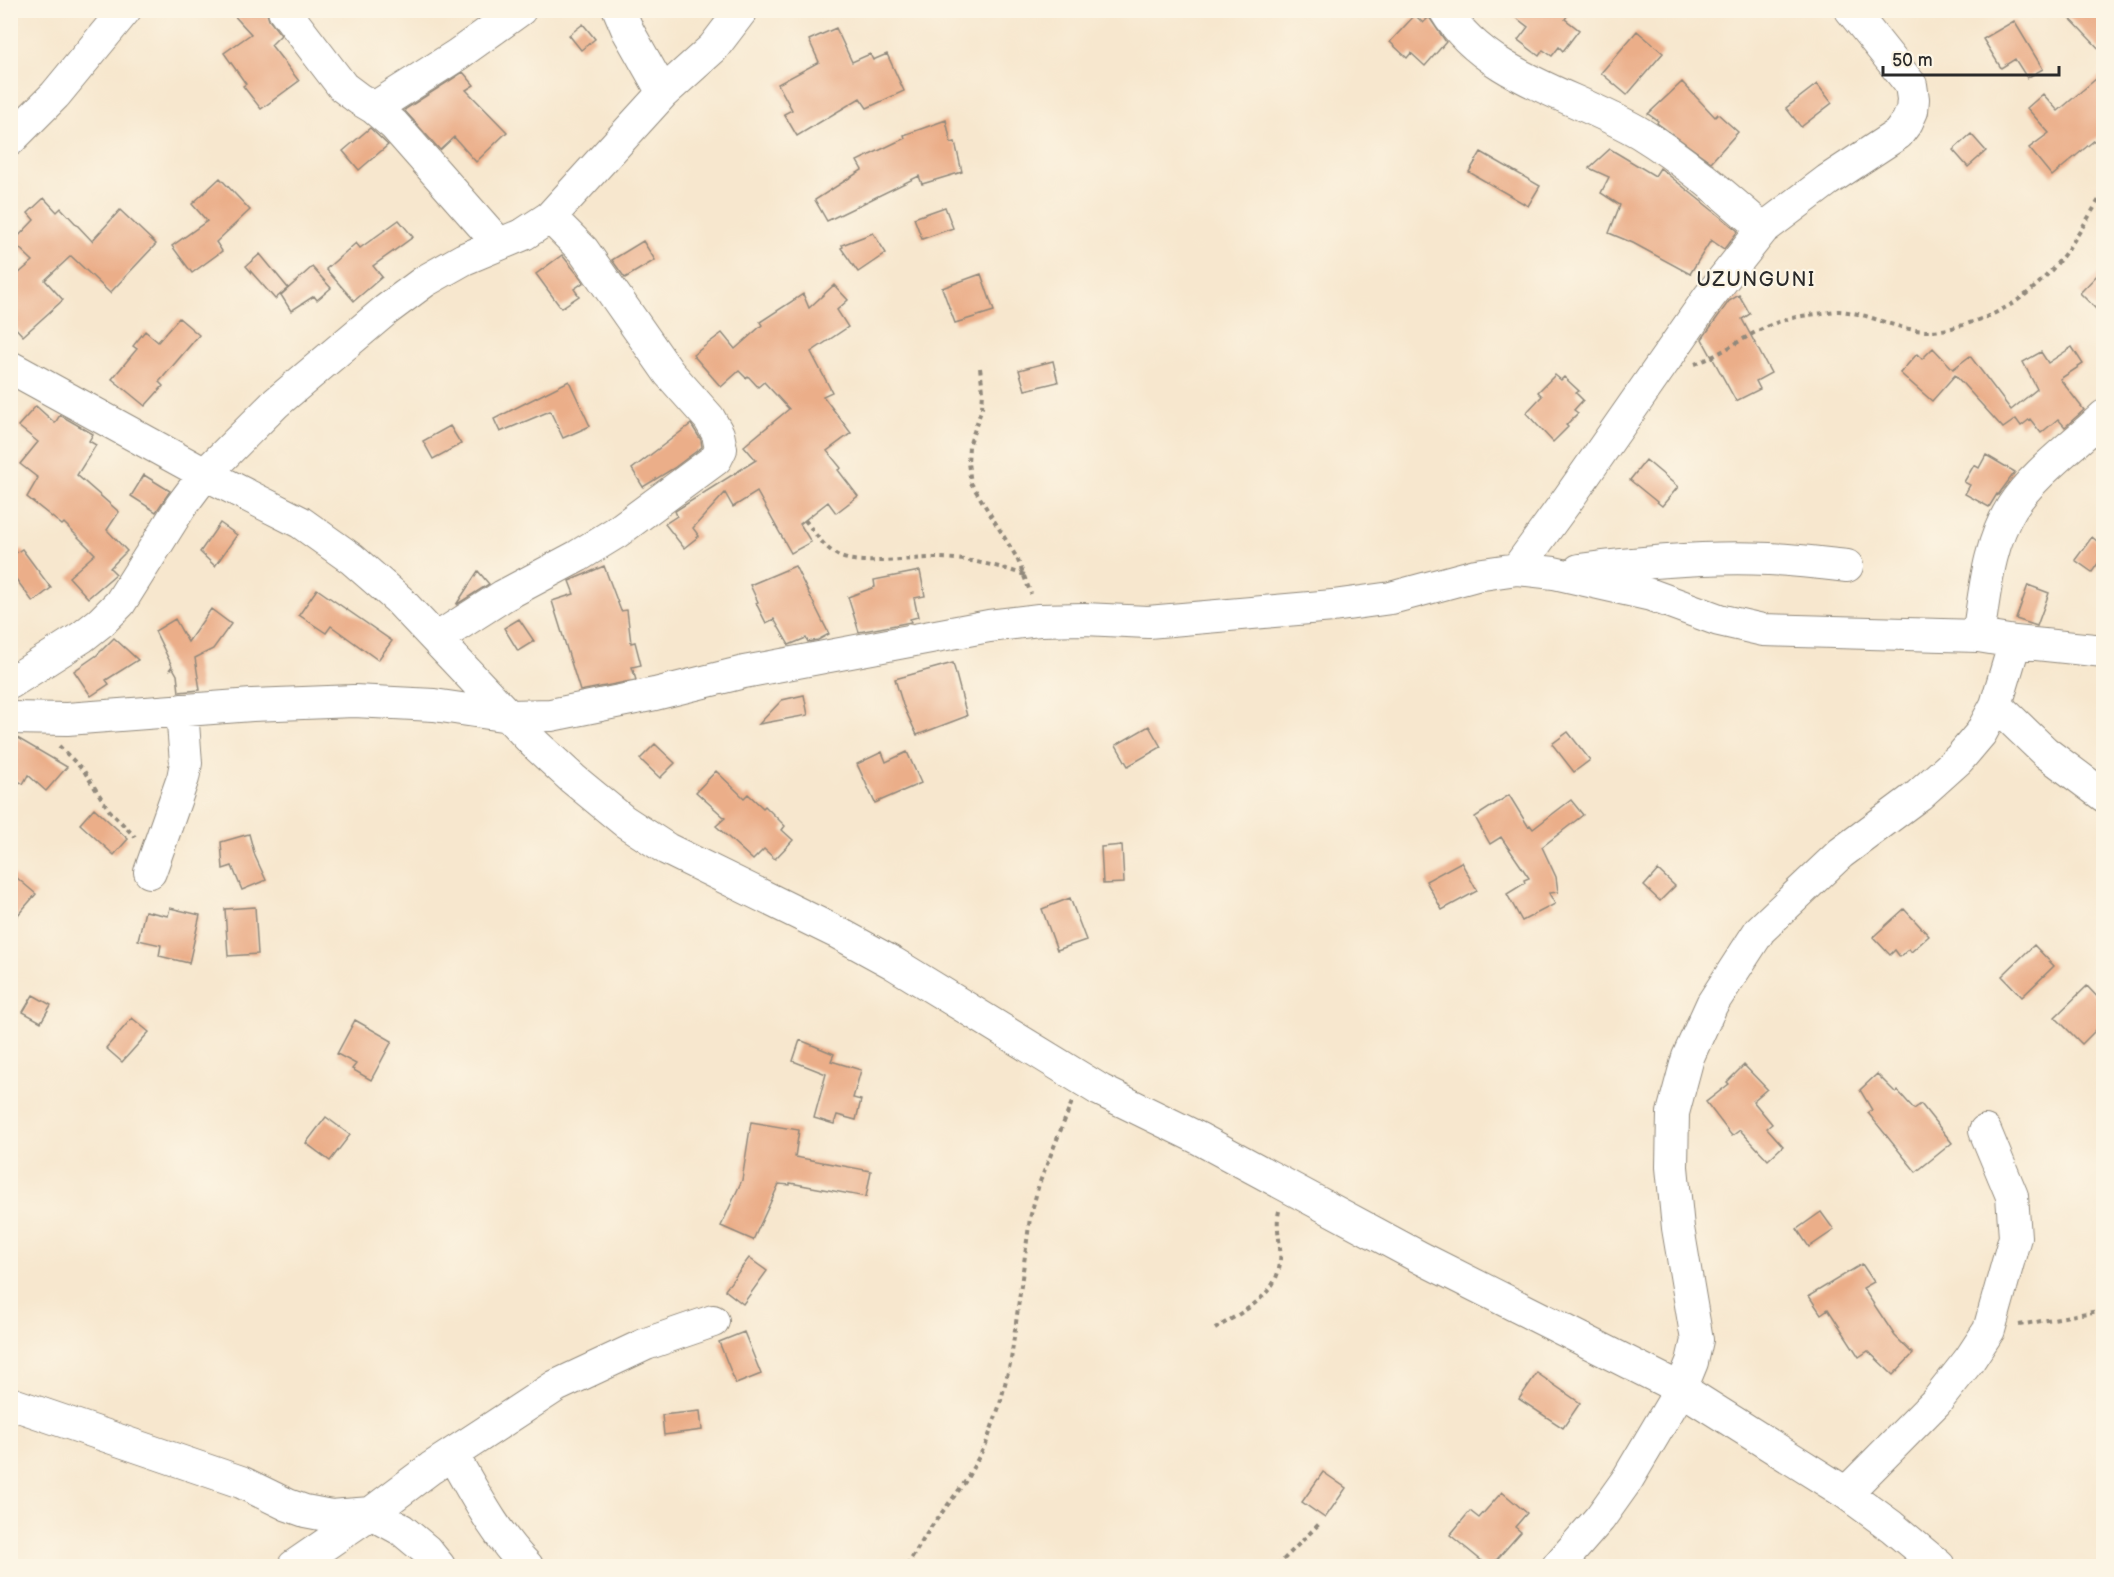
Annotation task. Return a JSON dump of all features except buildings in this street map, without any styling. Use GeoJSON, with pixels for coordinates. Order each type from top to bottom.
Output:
{"type":"FeatureCollection","features":[{"type":"Feature","properties":{"kind":"street"},"geometry":{"type":"LineString","coordinates":[[10,140],[55,95],[125,10]]}},
{"type":"Feature","properties":{"kind":"street"},"geometry":{"type":"LineString","coordinates":[[284,10],[343,87],[394,125],[499,244]]}},
{"type":"Feature","properties":{"kind":"street"},"geometry":{"type":"LineString","coordinates":[[374,108],[520,10]]}},
{"type":"Feature","properties":{"kind":"street"},"geometry":{"type":"LineString","coordinates":[[619,10],[628,31],[663,93]]}},
{"type":"Feature","properties":{"kind":"street"},"geometry":{"type":"LineString","coordinates":[[10,682],[82,637],[120,603],[165,530],[205,474],[297,385],[386,310],[442,270],[538,227],[550,217],[663,93],[713,48],[742,10]]}},
{"type":"Feature","properties":{"kind":"street"},"geometry":{"type":"LineString","coordinates":[[1445,10],[1455,28],[1476,47],[1515,72],[1564,97],[1605,114],[1641,134],[1712,186],[1763,229]]}},
{"type":"Feature","properties":{"kind":"street"},"geometry":{"type":"LineString","coordinates":[[1517,569],[1709,297],[1763,229],[1828,180],[1898,134],[1907,122],[1912,111],[1911,85],[1851,10]]}},
{"type":"Feature","properties":{"kind":"street"},"geometry":{"type":"LineString","coordinates":[[436,639],[503,596],[578,556],[617,532],[716,459],[721,449],[718,434],[709,418],[664,365],[583,250],[550,217]]}},
{"type":"Feature","properties":{"kind":"street"},"geometry":{"type":"LineString","coordinates":[[10,367],[205,474],[300,522],[352,559],[398,599],[509,716],[573,779],[624,821],[667,849],[894,963],[1100,1090],[1198,1138],[1421,1258],[1681,1389],[1846,1492],[1892,1526],[1939,1566]]}},
{"type":"Feature","properties":{"kind":"street"},"geometry":{"type":"LineString","coordinates":[[1978,636],[1986,581],[1997,539],[2012,507],[2039,475],[2103,416]]}},
{"type":"Feature","properties":{"kind":"street"},"geometry":{"type":"LineString","coordinates":[[1554,573],[1636,562],[1684,559],[1767,558],[1847,566]]}},
{"type":"Feature","properties":{"kind":"street"},"geometry":{"type":"LineString","coordinates":[[21,718],[67,719],[354,701],[435,705],[509,716],[551,715],[588,709],[744,672],[947,632],[1039,620],[1084,619],[1148,622],[1333,606],[1391,598],[1476,575],[1517,569],[1554,573],[1651,595],[1719,620],[1763,630],[1978,636],[2103,651]]}},
{"type":"Feature","properties":{"kind":"street"},"geometry":{"type":"LineString","coordinates":[[1558,1566],[1600,1518],[1627,1480],[1681,1389],[1692,1362],[1697,1340],[1678,1228],[1672,1167],[1673,1113],[1688,1057],[1712,1004],[1760,930],[1841,853],[1919,795],[1959,759],[1981,733],[1996,705],[2015,642]]}},
{"type":"Feature","properties":{"kind":"street"},"geometry":{"type":"LineString","coordinates":[[1996,705],[2045,752],[2103,796]]}},
{"type":"Feature","properties":{"kind":"street"},"geometry":{"type":"LineString","coordinates":[[154,862],[186,763],[182,710]]}},
{"type":"Feature","properties":{"kind":"street"},"geometry":{"type":"LineString","coordinates":[[1846,1492],[1936,1402],[1970,1359],[1989,1330],[2015,1237],[2012,1196],[1985,1131]]}},
{"type":"Feature","properties":{"kind":"street"},"geometry":{"type":"LineString","coordinates":[[294,1566],[452,1454],[556,1386],[646,1344],[713,1321]]}},
{"type":"Feature","properties":{"kind":"street"},"geometry":{"type":"LineString","coordinates":[[10,1403],[241,1482],[305,1511],[331,1516],[371,1513],[402,1530],[426,1550],[439,1566]]}},
{"type":"Feature","properties":{"kind":"street"},"geometry":{"type":"LineString","coordinates":[[452,1454],[486,1514],[510,1549],[527,1566]]}},
{"type":"Feature","properties":{"kind":"path"},"geometry":{"type":"LineString","coordinates":[[1657,371],[1681,369],[1707,360],[1783,320],[1811,315],[1839,311],[1865,316],[1897,327],[1928,331],[1958,327],[1998,313],[2024,297],[2051,273],[2072,246],[2103,191]]}},
{"type":"Feature","properties":{"kind":"path"},"geometry":{"type":"LineString","coordinates":[[980,368],[983,391],[982,408],[969,446],[968,464],[972,483],[1017,558],[1025,575],[1039,620]]}},
{"type":"Feature","properties":{"kind":"path"},"geometry":{"type":"LineString","coordinates":[[804,520],[826,548],[841,557],[858,561],[906,558],[966,560],[998,566],[1025,575]]}},
{"type":"Feature","properties":{"kind":"path"},"geometry":{"type":"LineString","coordinates":[[21,718],[84,771],[120,823],[133,835],[154,862]]}},
{"type":"Feature","properties":{"kind":"path"},"geometry":{"type":"LineString","coordinates":[[907,1566],[931,1527],[965,1482],[986,1444],[1000,1404],[1011,1360],[1030,1218],[1039,1184],[1082,1078]]}},
{"type":"Feature","properties":{"kind":"path"},"geometry":{"type":"LineString","coordinates":[[1215,1329],[1266,1294],[1277,1278],[1281,1261],[1276,1221],[1280,1205],[1290,1189]]}},
{"type":"Feature","properties":{"kind":"path"},"geometry":{"type":"LineString","coordinates":[[1989,1330],[2103,1310]]}},
{"type":"Feature","properties":{"kind":"path"},"geometry":{"type":"LineString","coordinates":[[1277,1566],[1320,1524]]}},
{"type":"Feature","properties":{"kind":"district","name":"UZUNGUNI"},"geometry":{"type":"Point","coordinates":[1756,279]}}]}
